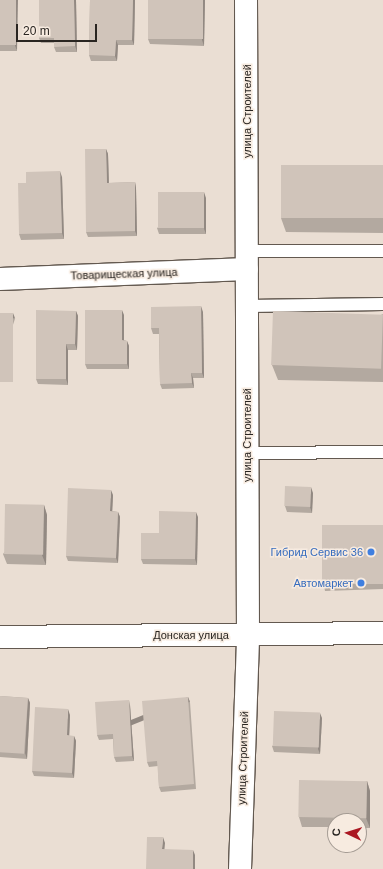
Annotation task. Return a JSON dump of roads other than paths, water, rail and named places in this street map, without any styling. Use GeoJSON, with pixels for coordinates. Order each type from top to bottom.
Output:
{"type":"FeatureCollection","features":[{"type":"Feature","properties":{"kind":"street","name":"улица Строителей"},"geometry":{"type":"LineString","coordinates":[[240,869],[248,634],[246,453],[248,306],[246,0]]}},
{"type":"Feature","properties":{"kind":"street","name":"Товарищеская улица"},"geometry":{"type":"LineString","coordinates":[[0,280],[247,260]]}},
{"type":"Feature","properties":{"kind":"street","name":"Донская улица"},"geometry":{"type":"LineString","coordinates":[[0,637],[383,634]]}},
{"type":"Feature","properties":{"kind":"lane"},"geometry":{"type":"LineString","coordinates":[[247,260],[383,251]]}},
{"type":"Feature","properties":{"kind":"lane"},"geometry":{"type":"LineString","coordinates":[[248,306],[383,304]]}},
{"type":"Feature","properties":{"kind":"lane"},"geometry":{"type":"LineString","coordinates":[[246,453],[383,452]]}},
{"type":"Feature","properties":{"kind":"place","name":"Гибрид Сервис 36"},"geometry":{"type":"Point","coordinates":[371,552]}},
{"type":"Feature","properties":{"kind":"place","name":"Автомаркет"},"geometry":{"type":"Point","coordinates":[361,583]}}]}
